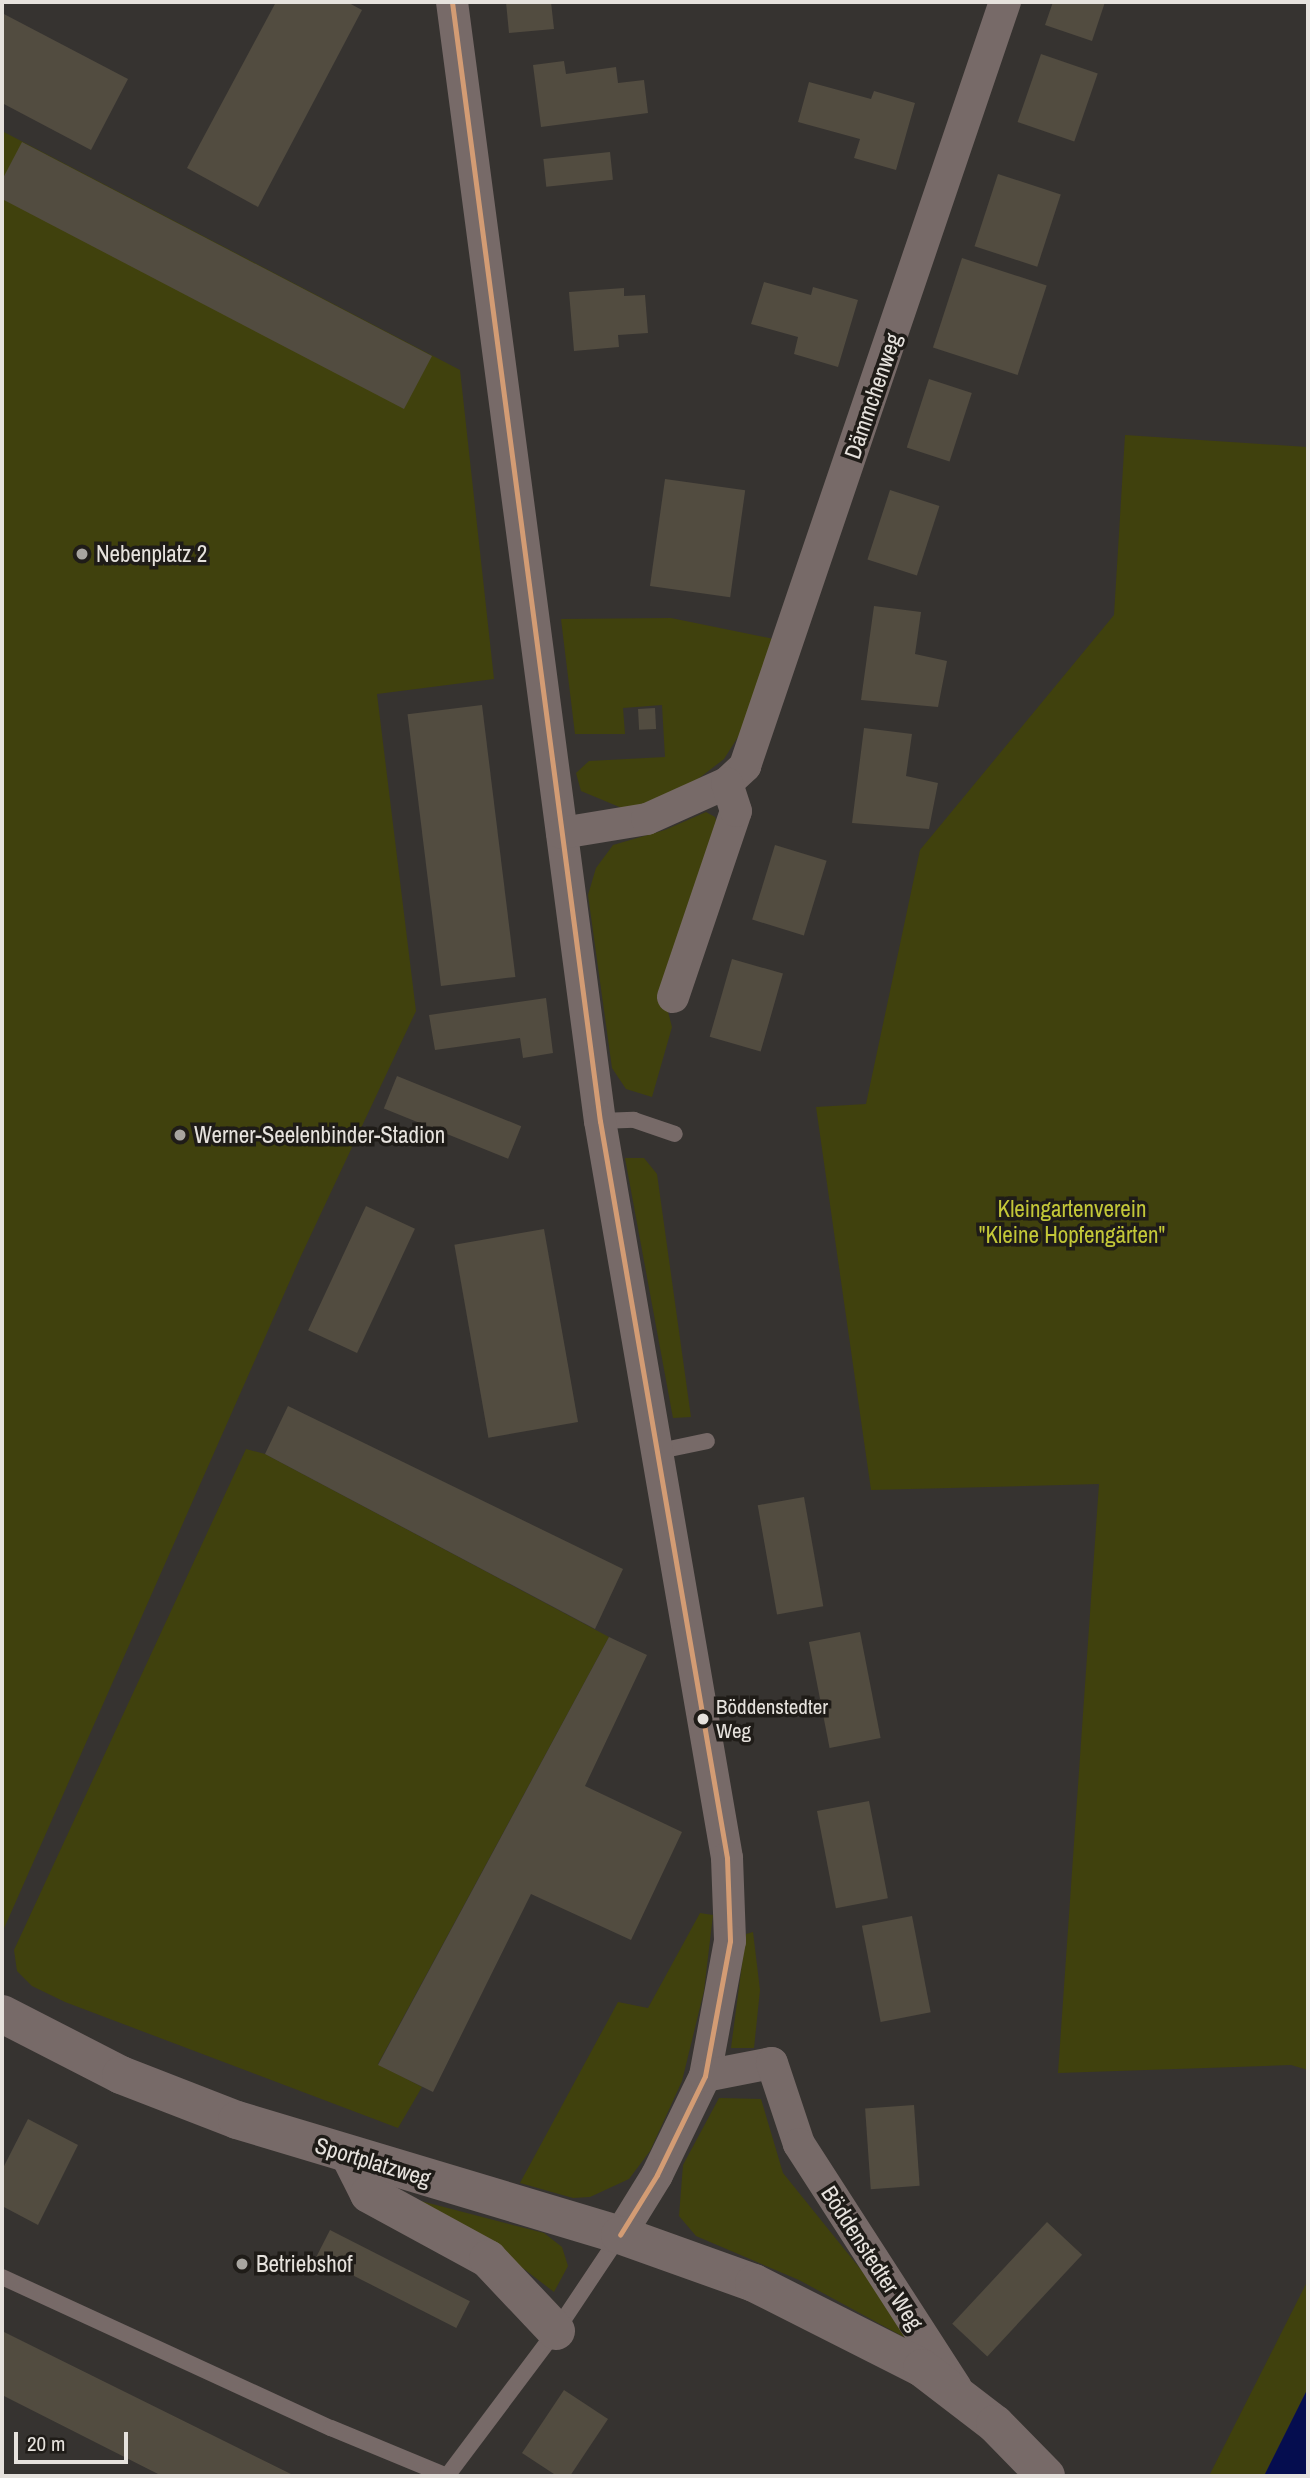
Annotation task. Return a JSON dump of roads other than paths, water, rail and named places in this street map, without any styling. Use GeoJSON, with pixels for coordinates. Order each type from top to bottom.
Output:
{"type":"FeatureCollection","features":[{"type":"Feature","properties":{"kind":"street"},"geometry":{"type":"LineString","coordinates":[[452,2],[600,1121],[727,1858],[730,1941],[705,2076],[663,2164],[620,2235]]}},
{"type":"Feature","properties":{"kind":"street","name":"Dämmchenweg"},"geometry":{"type":"LineString","coordinates":[[562,833],[647,819],[727,783],[745,766],[762,724],[1005,2]]}},
{"type":"Feature","properties":{"kind":"street"},"geometry":{"type":"LineString","coordinates":[[673,998],[736,811],[727,783]]}},
{"type":"Feature","properties":{"kind":"street","name":"Sportplatzweg"},"geometry":{"type":"LineString","coordinates":[[2,2014],[121,2075],[237,2120],[620,2235],[754,2283],[878,2343],[960,2395],[1046,2476]]}},
{"type":"Feature","properties":{"kind":"street","name":"Böddenstedter Weg"},"geometry":{"type":"LineString","coordinates":[[705,2076],[772,2063],[799,2144],[960,2395]]}},
{"type":"Feature","properties":{"kind":"street"},"geometry":{"type":"LineString","coordinates":[[350,2156],[369,2194],[488,2259],[556,2331]]}},
{"type":"Feature","properties":{"kind":"lane"},"geometry":{"type":"LineString","coordinates":[[600,1121],[634,1120],[675,1134]]}},
{"type":"Feature","properties":{"kind":"lane"},"geometry":{"type":"LineString","coordinates":[[655,1452],[707,1441]]}},
{"type":"Feature","properties":{"kind":"lane"},"geometry":{"type":"LineString","coordinates":[[2,2277],[331,2428],[447,2476],[556,2331],[620,2235]]}},
{"type":"Feature","properties":{"kind":"place","name":"Nebenplatz 2"},"geometry":{"type":"Point","coordinates":[82,554]}},
{"type":"Feature","properties":{"kind":"place","name":"Werner-Seelenbinder-Stadion"},"geometry":{"type":"Point","coordinates":[180,1135]}},
{"type":"Feature","properties":{"kind":"place","name":"Böddenstedter Weg"},"geometry":{"type":"Point","coordinates":[703,1719]}},
{"type":"Feature","properties":{"kind":"place","name":"Betriebshof"},"geometry":{"type":"Point","coordinates":[242,2264]}},
{"type":"Feature","properties":{"kind":"park label","name":"Kleingartenverein \"Kleine Hopfengärten\""},"geometry":{"type":"Point","coordinates":[1072,1222]}}]}
